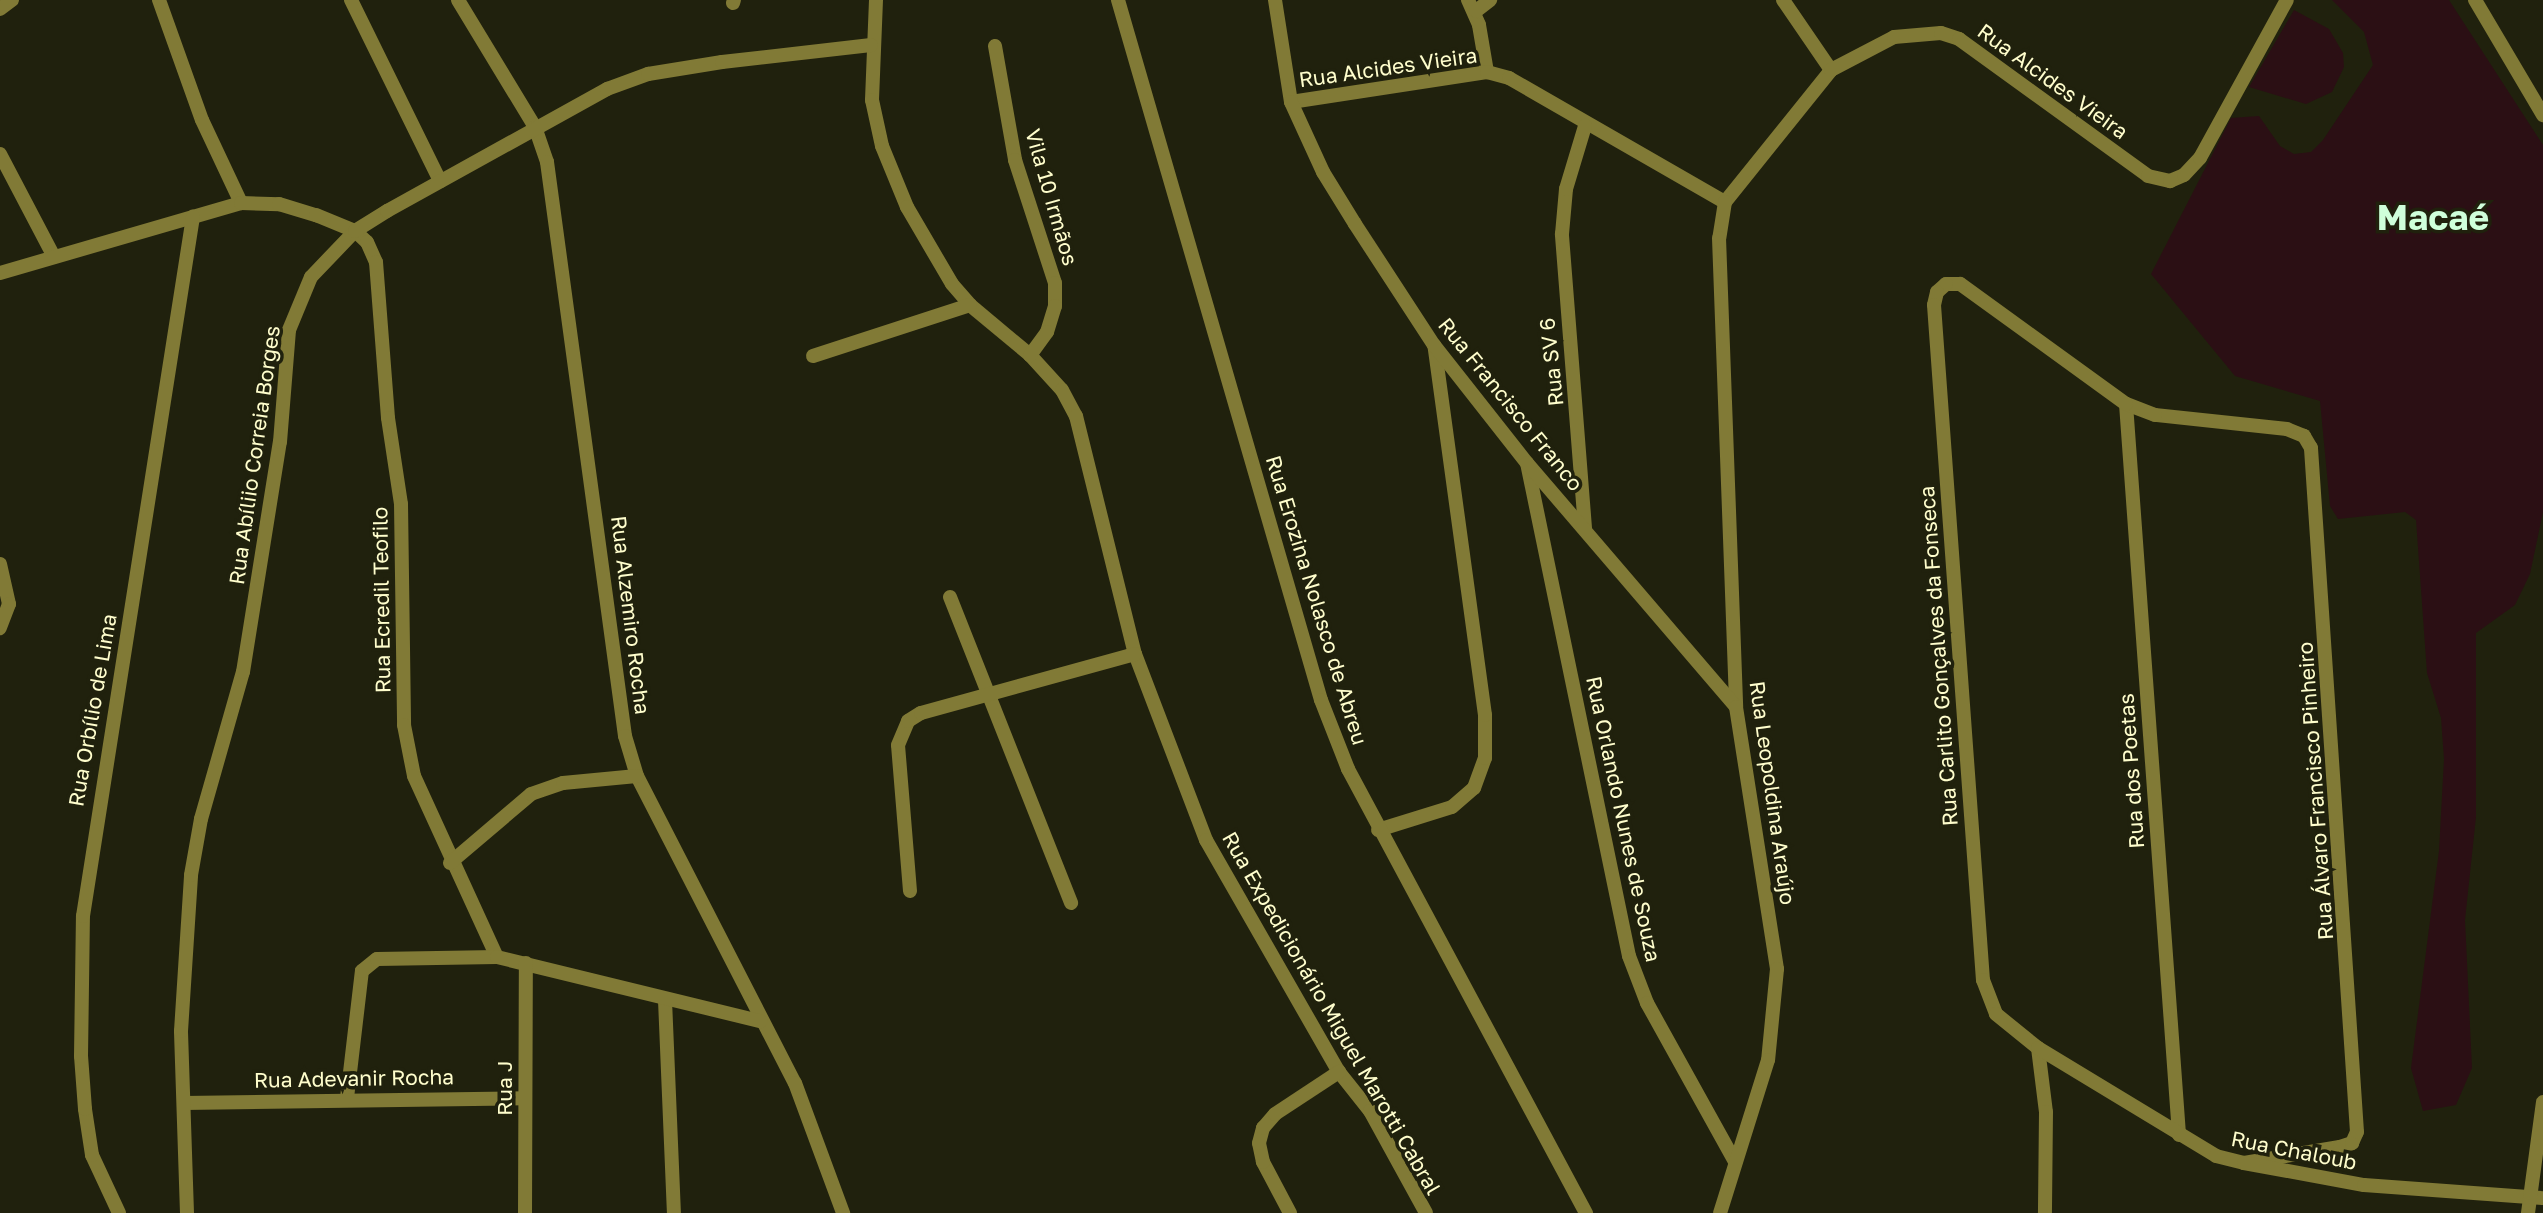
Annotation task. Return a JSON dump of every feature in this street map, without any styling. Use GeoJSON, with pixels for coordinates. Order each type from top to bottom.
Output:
{"type":"FeatureCollection","features":[{"type":"Feature","properties":{"kind":"street"},"geometry":{"type":"LineString","coordinates":[[0,9],[12,0]]}},
{"type":"Feature","properties":{"kind":"street"},"geometry":{"type":"LineString","coordinates":[[159,0],[202,120],[241,203]]}},
{"type":"Feature","properties":{"kind":"street"},"geometry":{"type":"LineString","coordinates":[[351,0],[440,181]]}},
{"type":"Feature","properties":{"kind":"street","name":"Rua Alzemiro Rocha"},"geometry":{"type":"LineString","coordinates":[[458,0],[535,127],[556,203],[625,736],[638,776],[664,822],[760,1021],[795,1083],[843,1213]]}},
{"type":"Feature","properties":{"kind":"street","name":"Rua Expedicionário Miguel Marotti Cabral"},"geometry":{"type":"LineString","coordinates":[[876,0],[871,45],[872,100],[882,146],[934,259],[970,305],[1030,355],[1062,390],[1076,416],[1135,654],[1206,840],[1339,1072],[1370,1111],[1426,1213]]}},
{"type":"Feature","properties":{"kind":"street","name":"Rua Erozina Nolasco de Abreu"},"geometry":{"type":"LineString","coordinates":[[1118,0],[1321,700],[1378,830],[1586,1213]]}},
{"type":"Feature","properties":{"kind":"street","name":"Rua Francisco Franco"},"geometry":{"type":"LineString","coordinates":[[1275,0],[1292,102],[1323,172],[1434,345],[1527,463],[1737,707]]}},
{"type":"Feature","properties":{"kind":"street"},"geometry":{"type":"LineString","coordinates":[[1487,72],[1472,6],[1490,0]]}},
{"type":"Feature","properties":{"kind":"street"},"geometry":{"type":"LineString","coordinates":[[1783,0],[1831,70]]}},
{"type":"Feature","properties":{"kind":"street","name":"Rua Alcides Vieira"},"geometry":{"type":"LineString","coordinates":[[1292,102],[1487,72],[1509,78],[1586,126],[1724,202],[1831,70],[1894,37],[1950,36],[2148,176],[2170,181],[2184,175],[2200,158],[2287,0]]}},
{"type":"Feature","properties":{"kind":"street"},"geometry":{"type":"LineString","coordinates":[[2475,0],[2543,114]]}},
{"type":"Feature","properties":{"kind":"street","name":"Rua Abíliio Correia Borges"},"geometry":{"type":"LineString","coordinates":[[187,1213],[181,1031],[191,875],[201,819],[243,673],[278,456],[289,330],[311,277],[355,231],[535,127],[607,89],[649,75],[871,45]]}},
{"type":"Feature","properties":{"kind":"street","name":"Vila 10 Irmãos"},"geometry":{"type":"LineString","coordinates":[[995,46],[1016,160],[1055,283],[1055,306],[1047,332],[1030,355]]}},
{"type":"Feature","properties":{"kind":"street","name":"Rua SV 6"},"geometry":{"type":"LineString","coordinates":[[1585,528],[1562,234],[1566,189],[1586,126]]}},
{"type":"Feature","properties":{"kind":"street"},"geometry":{"type":"LineString","coordinates":[[0,154],[54,257]]}},
{"type":"Feature","properties":{"kind":"street","name":"Rua Leopoldina Araújo"},"geometry":{"type":"LineString","coordinates":[[1720,1213],[1768,1060],[1777,969],[1737,707],[1718,238],[1724,202]]}},
{"type":"Feature","properties":{"kind":"street"},"geometry":{"type":"LineString","coordinates":[[0,273],[241,203],[279,204],[355,231]]}},
{"type":"Feature","properties":{"kind":"street","name":"Rua Orbílio de Lima"},"geometry":{"type":"LineString","coordinates":[[117,1211],[92,1155],[85,1109],[81,1056],[83,916],[193,217]]}},
{"type":"Feature","properties":{"kind":"street","name":"Rua Ecredil Teofilo"},"geometry":{"type":"LineString","coordinates":[[355,231],[367,242],[376,262],[388,418],[401,504],[404,725],[414,776],[450,863],[497,957]]}},
{"type":"Feature","properties":{"kind":"street","name":"Rua Carlito Gonçalves da Fonseca"},"geometry":{"type":"LineString","coordinates":[[1996,1014],[1983,980],[1934,305],[1937,292],[1946,284],[1960,284],[2126,404]]}},
{"type":"Feature","properties":{"kind":"street"},"geometry":{"type":"LineString","coordinates":[[813,356],[970,305]]}},
{"type":"Feature","properties":{"kind":"street"},"geometry":{"type":"LineString","coordinates":[[1378,830],[1452,807],[1474,788],[1485,758],[1485,715],[1434,345]]}},
{"type":"Feature","properties":{"kind":"street","name":"Rua Álvaro Francisco Pinheiro"},"geometry":{"type":"LineString","coordinates":[[2126,404],[2155,415],[2287,429],[2304,436],[2311,448],[2357,1132],[2352,1143],[2340,1147],[2244,1163]]}},
{"type":"Feature","properties":{"kind":"street","name":"Rua dos Poetas"},"geometry":{"type":"LineString","coordinates":[[2126,404],[2179,1135]]}},
{"type":"Feature","properties":{"kind":"street","name":"Rua Orlando Nunes de Souza"},"geometry":{"type":"LineString","coordinates":[[1527,463],[1629,956],[1647,1003],[1735,1163]]}},
{"type":"Feature","properties":{"kind":"street"},"geometry":{"type":"LineString","coordinates":[[0,565],[9,604],[0,628]]}},
{"type":"Feature","properties":{"kind":"street"},"geometry":{"type":"LineString","coordinates":[[950,597],[1070,903]]}},
{"type":"Feature","properties":{"kind":"street"},"geometry":{"type":"LineString","coordinates":[[910,891],[900,798],[901,732],[921,713],[1135,654]]}},
{"type":"Feature","properties":{"kind":"street"},"geometry":{"type":"LineString","coordinates":[[450,863],[531,794],[563,783],[638,776]]}},
{"type":"Feature","properties":{"kind":"street"},"geometry":{"type":"LineString","coordinates":[[347,1098],[362,971],[368,963],[377,959],[497,957],[760,1021]]}},
{"type":"Feature","properties":{"kind":"street","name":"Rua J"},"geometry":{"type":"LineString","coordinates":[[525,1213],[526,963]]}},
{"type":"Feature","properties":{"kind":"street"},"geometry":{"type":"LineString","coordinates":[[665,1000],[674,1213]]}},
{"type":"Feature","properties":{"kind":"street","name":"Rua Chaloub"},"geometry":{"type":"LineString","coordinates":[[1996,1014],[2038,1048],[2216,1156],[2364,1185],[2536,1197]]}},
{"type":"Feature","properties":{"kind":"street"},"geometry":{"type":"LineString","coordinates":[[2038,1048],[2046,1112],[2045,1213]]}},
{"type":"Feature","properties":{"kind":"street"},"geometry":{"type":"LineString","coordinates":[[1290,1213],[1264,1163],[1259,1143],[1263,1128],[1275,1114],[1339,1072]]}},
{"type":"Feature","properties":{"kind":"street","name":"Rua Adevanir Rocha"},"geometry":{"type":"LineString","coordinates":[[184,1103],[347,1098],[525,1098]]}},
{"type":"Feature","properties":{"kind":"street"},"geometry":{"type":"LineString","coordinates":[[2528,1213],[2536,1197],[2543,1102]]}},
{"type":"Feature","properties":{"kind":"shaded area"},"geometry":{"type":"Polygon","coordinates":[[[2332,0],[2449,0],[2543,145],[2543,512],[2530,574],[2515,605],[2476,633],[2476,817],[2465,920],[2472,1068],[2456,1105],[2423,1111],[2411,1068],[2439,851],[2444,759],[2441,718],[2427,673],[2416,520],[2405,512],[2338,519],[2330,506],[2320,401],[2235,376],[2151,274],[2231,118],[2259,116],[2280,146],[2294,154],[2311,152],[2323,140],[2373,65],[2364,32],[2332,0]]]}},
{"type":"Feature","properties":{"kind":"shaded area"},"geometry":{"type":"Polygon","coordinates":[[[2294,10],[2329,29],[2343,53],[2344,67],[2332,92],[2306,104],[2249,87],[2294,10]]]}},
{"type":"Feature","properties":{"kind":"district","name":"Macaé"},"geometry":{"type":"Point","coordinates":[2433,217]}}]}
